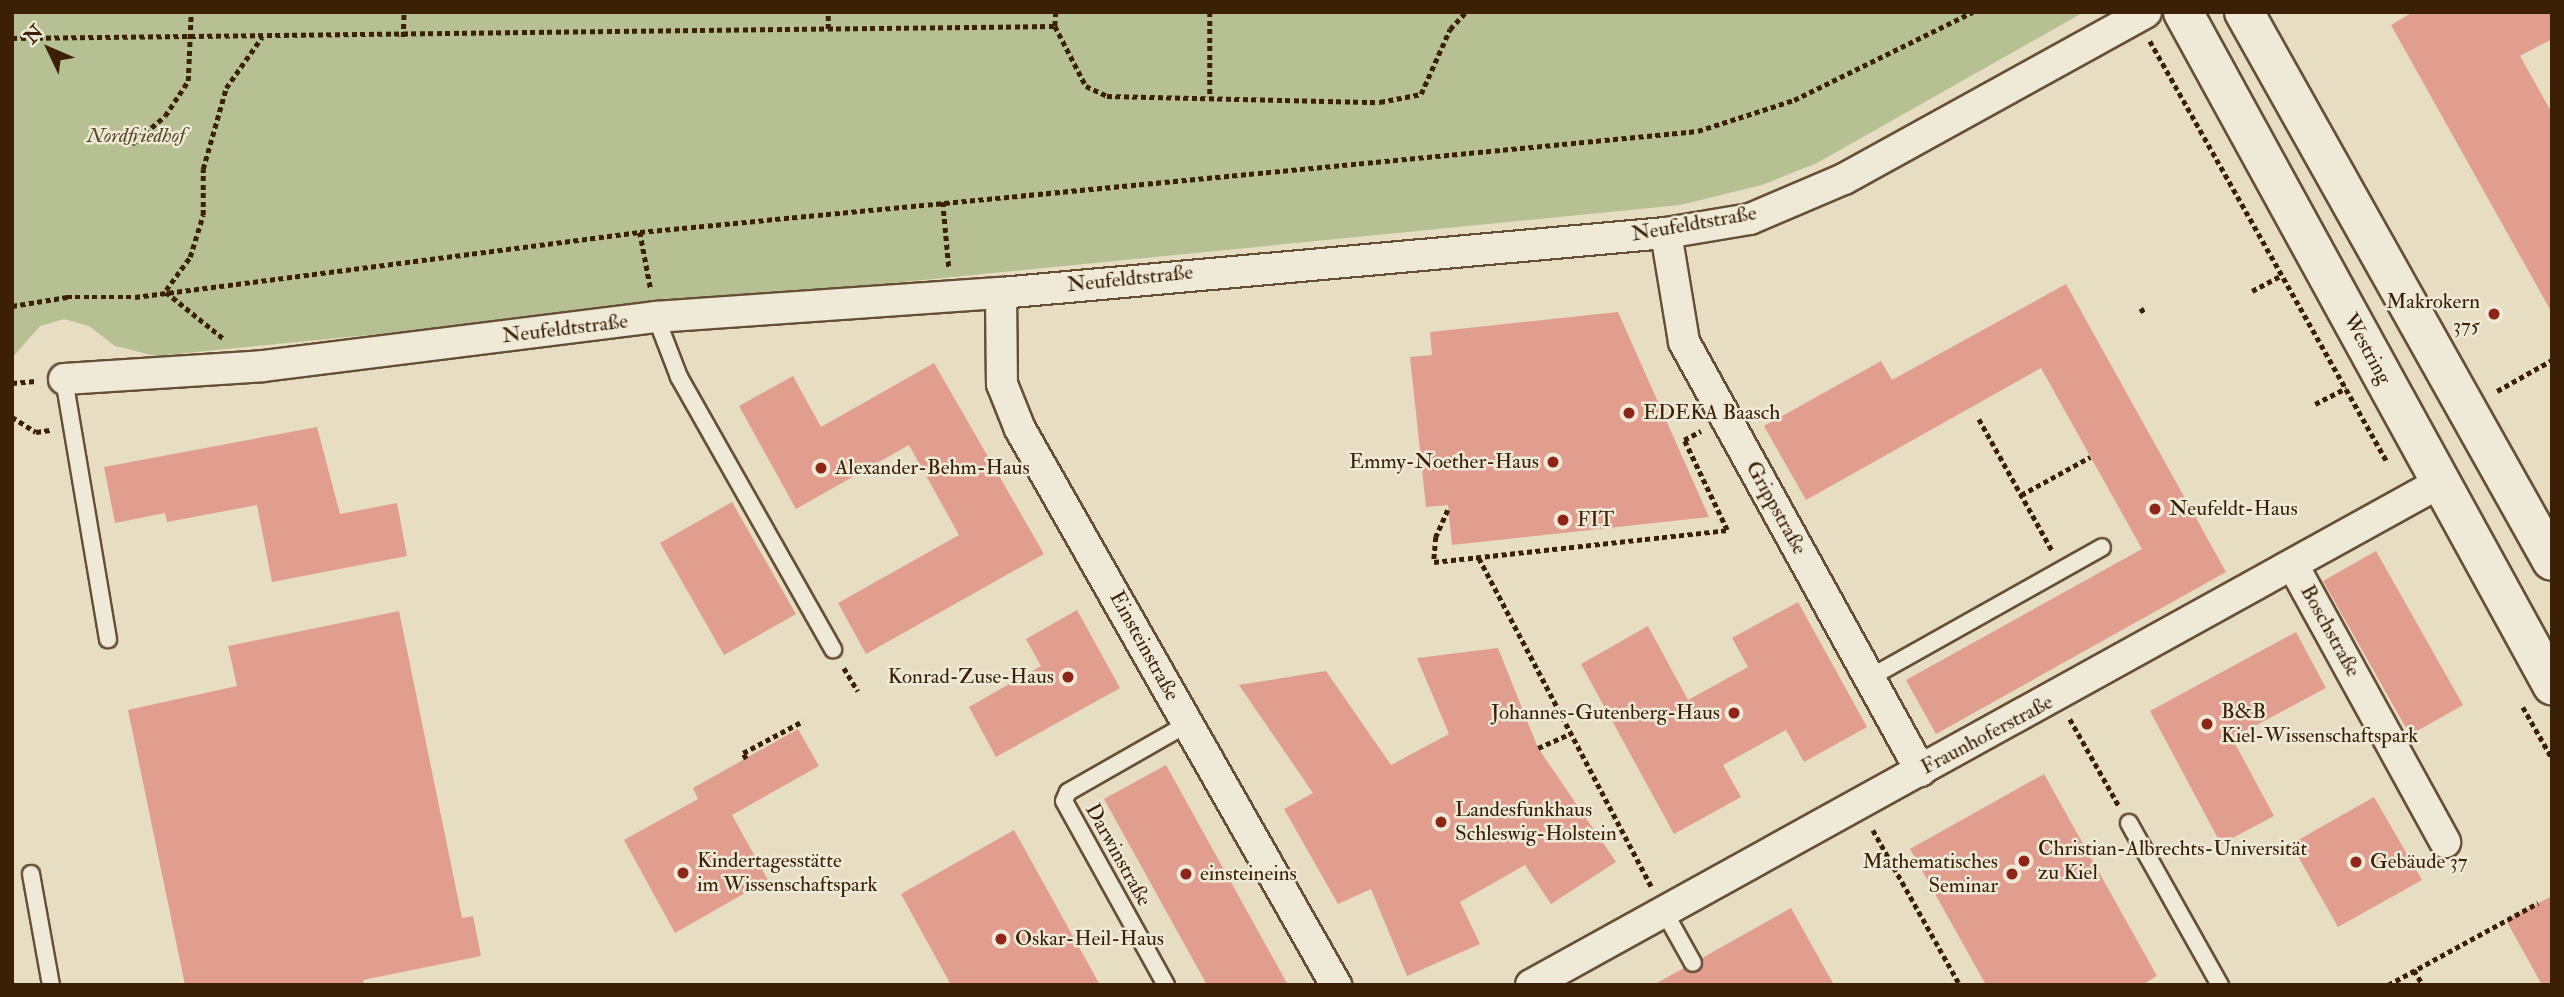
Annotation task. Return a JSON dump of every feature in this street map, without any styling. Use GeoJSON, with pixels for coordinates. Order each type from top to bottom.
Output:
{"type":"FeatureCollection","features":[{"type":"Feature","properties":{"kind":"main road","name":"Westring"},"geometry":{"type":"LineString","coordinates":[[2183,12],[2425,491],[2536,692]]}},
{"type":"Feature","properties":{"kind":"main road"},"geometry":{"type":"LineString","coordinates":[[2244,12],[2552,561]]}},
{"type":"Feature","properties":{"kind":"street","name":"Neufeldtstraße"},"geometry":{"type":"LineString","coordinates":[[64,379],[257,366],[656,317],[1001,293],[1666,233],[1750,219],[1844,179],[2141,15]]}},
{"type":"Feature","properties":{"kind":"street","name":"Grippstraße"},"geometry":{"type":"LineString","coordinates":[[1666,233],[1684,342],[1921,771]]}},
{"type":"Feature","properties":{"kind":"street","name":"Einsteinstraße"},"geometry":{"type":"LineString","coordinates":[[1001,293],[1002,384],[1020,429],[1336,985]]}},
{"type":"Feature","properties":{"kind":"street","name":"Fraunhoferstraße"},"geometry":{"type":"LineString","coordinates":[[1531,985],[2058,697],[2425,491]]}},
{"type":"Feature","properties":{"kind":"street","name":"Boschstraße"},"geometry":{"type":"LineString","coordinates":[[2294,566],[2445,842]]}},
{"type":"Feature","properties":{"kind":"lane"},"geometry":{"type":"LineString","coordinates":[[656,317],[679,377],[833,649]]}},
{"type":"Feature","properties":{"kind":"lane"},"geometry":{"type":"LineString","coordinates":[[64,379],[108,639]]}},
{"type":"Feature","properties":{"kind":"lane"},"geometry":{"type":"LineString","coordinates":[[1869,678],[2102,547]]}},
{"type":"Feature","properties":{"kind":"lane","name":"Darwinstraße"},"geometry":{"type":"LineString","coordinates":[[1166,985],[1064,801],[1068,792],[1187,724]]}},
{"type":"Feature","properties":{"kind":"lane"},"geometry":{"type":"LineString","coordinates":[[2129,823],[2220,985]]}},
{"type":"Feature","properties":{"kind":"lane"},"geometry":{"type":"LineString","coordinates":[[31,874],[51,985]]}},
{"type":"Feature","properties":{"kind":"lane"},"geometry":{"type":"LineString","coordinates":[[1665,912],[1693,963]]}},
{"type":"Feature","properties":{"kind":"path"},"geometry":{"type":"LineString","coordinates":[[132,144],[165,116],[188,81],[191,12]]}},
{"type":"Feature","properties":{"kind":"path"},"geometry":{"type":"LineString","coordinates":[[403,37],[404,12]]}},
{"type":"Feature","properties":{"kind":"path"},"geometry":{"type":"LineString","coordinates":[[828,12],[828,29]]}},
{"type":"Feature","properties":{"kind":"path"},"geometry":{"type":"LineString","coordinates":[[1056,12],[1055,26],[1086,86],[1107,96],[1380,102],[1421,94],[1450,29],[1466,12]]}},
{"type":"Feature","properties":{"kind":"path"},"geometry":{"type":"LineString","coordinates":[[1210,12],[1210,97]]}},
{"type":"Feature","properties":{"kind":"path"},"geometry":{"type":"LineString","coordinates":[[12,306],[165,291],[640,232],[1698,131],[1794,100],[1973,12]]}},
{"type":"Feature","properties":{"kind":"path"},"geometry":{"type":"LineString","coordinates":[[2141,15],[2346,388],[2425,491]]}},
{"type":"Feature","properties":{"kind":"path"},"geometry":{"type":"LineString","coordinates":[[12,38],[403,37],[1055,26]]}},
{"type":"Feature","properties":{"kind":"path"},"geometry":{"type":"LineString","coordinates":[[165,291],[190,257],[203,215],[203,169],[226,88],[262,37]]}},
{"type":"Feature","properties":{"kind":"path"},"geometry":{"type":"LineString","coordinates":[[943,202],[951,296]]}},
{"type":"Feature","properties":{"kind":"path"},"geometry":{"type":"LineString","coordinates":[[640,232],[656,317]]}},
{"type":"Feature","properties":{"kind":"path"},"geometry":{"type":"LineString","coordinates":[[2252,291],[2282,275]]}},
{"type":"Feature","properties":{"kind":"path"},"geometry":{"type":"LineString","coordinates":[[165,291],[257,366]]}},
{"type":"Feature","properties":{"kind":"path"},"geometry":{"type":"LineString","coordinates":[[2497,391],[2552,360]]}},
{"type":"Feature","properties":{"kind":"path"},"geometry":{"type":"LineString","coordinates":[[2315,404],[2346,388]]}},
{"type":"Feature","properties":{"kind":"path"},"geometry":{"type":"LineString","coordinates":[[12,416],[25,424]]}},
{"type":"Feature","properties":{"kind":"path"},"geometry":{"type":"LineString","coordinates":[[1448,510],[1436,537],[1434,562],[1727,530],[1684,440],[1727,419]]}},
{"type":"Feature","properties":{"kind":"path"},"geometry":{"type":"LineString","coordinates":[[1979,419],[2063,569]]}},
{"type":"Feature","properties":{"kind":"path"},"geometry":{"type":"LineString","coordinates":[[2021,495],[2090,457]]}},
{"type":"Feature","properties":{"kind":"path"},"geometry":{"type":"LineString","coordinates":[[1479,558],[1665,912]]}},
{"type":"Feature","properties":{"kind":"path"},"geometry":{"type":"LineString","coordinates":[[2536,692],[2552,758]]}},
{"type":"Feature","properties":{"kind":"path"},"geometry":{"type":"LineString","coordinates":[[2058,697],[2129,823]]}},
{"type":"Feature","properties":{"kind":"path"},"geometry":{"type":"LineString","coordinates":[[746,759],[743,753],[803,721]]}},
{"type":"Feature","properties":{"kind":"path"},"geometry":{"type":"LineString","coordinates":[[1538,748],[1570,734]]}},
{"type":"Feature","properties":{"kind":"path"},"geometry":{"type":"LineString","coordinates":[[1859,805],[1960,985]]}},
{"type":"Feature","properties":{"kind":"path"},"geometry":{"type":"LineString","coordinates":[[2388,985],[2538,903]]}},
{"type":"Feature","properties":{"kind":"path"},"geometry":{"type":"LineString","coordinates":[[2414,970],[2423,985]]}},
{"type":"Feature","properties":{"kind":"green space","name":"Nordfriedhof"},"geometry":{"type":"Polygon","coordinates":[[[12,12],[2084,12],[1817,163],[1762,185],[1680,205],[156,356],[115,346],[89,326],[64,319],[40,326],[12,358],[12,12]]]}},
{"type":"Feature","properties":{"kind":"building"},"geometry":{"type":"Polygon","coordinates":[[[2413,12],[2552,12],[2552,39],[2520,56],[2552,113],[2552,313],[2391,25],[2413,12]]]}},
{"type":"Feature","properties":{"kind":"building","name":"Neufeldt-Haus"},"geometry":{"type":"Polygon","coordinates":[[[2066,284],[2226,572],[1936,734],[1906,680],[2142,549],[2041,368],[1806,500],[1764,426],[1881,361],[1892,380],[2066,284]]]}},
{"type":"Feature","properties":{"kind":"building","name":"Emmy-Noether-Haus"},"geometry":{"type":"Polygon","coordinates":[[[1618,312],[1709,517],[1452,545],[1448,505],[1426,507],[1410,357],[1432,355],[1430,332],[1618,312]]]}},
{"type":"Feature","properties":{"kind":"building"},"geometry":{"type":"Polygon","coordinates":[[[934,363],[1044,554],[866,654],[838,603],[959,535],[909,445],[796,509],[739,406],[793,376],[821,427],[934,363]]]}},
{"type":"Feature","properties":{"kind":"building"},"geometry":{"type":"Polygon","coordinates":[[[317,427],[340,514],[397,503],[407,556],[272,582],[257,505],[167,522],[165,513],[115,523],[104,467],[317,427]]]}},
{"type":"Feature","properties":{"kind":"building"},"geometry":{"type":"Polygon","coordinates":[[[732,502],[796,614],[724,655],[660,543],[732,502]]]}},
{"type":"Feature","properties":{"kind":"building"},"geometry":{"type":"Polygon","coordinates":[[[2376,551],[2463,705],[2410,735],[2323,581],[2376,551]]]}},
{"type":"Feature","properties":{"kind":"building","name":"Johannes-Gutenberg-Haus"},"geometry":{"type":"Polygon","coordinates":[[[1798,602],[1867,727],[1804,762],[1786,730],[1723,765],[1741,797],[1674,834],[1581,664],[1648,626],[1688,700],[1748,667],[1732,638],[1798,602]]]}},
{"type":"Feature","properties":{"kind":"building","name":"Konrad-Zuse-Haus"},"geometry":{"type":"Polygon","coordinates":[[[1077,610],[1120,688],[996,757],[969,707],[1041,666],[1026,639],[1077,610]]]}},
{"type":"Feature","properties":{"kind":"building"},"geometry":{"type":"Polygon","coordinates":[[[399,611],[462,918],[473,916],[481,956],[363,980],[364,985],[185,985],[128,710],[237,686],[228,646],[399,611]]]}},
{"type":"Feature","properties":{"kind":"building","name":"B&B Kiel-Wissenschaftspark"},"geometry":{"type":"Polygon","coordinates":[[[2296,632],[2326,688],[2232,738],[2274,816],[2221,844],[2150,711],[2296,632]]]}},
{"type":"Feature","properties":{"kind":"building","name":"Landesfunkhaus Schleswig-Holstein"},"geometry":{"type":"Polygon","coordinates":[[[1498,648],[1538,748],[1616,862],[1551,904],[1525,865],[1460,902],[1480,944],[1407,976],[1371,889],[1338,904],[1284,809],[1313,793],[1239,685],[1326,671],[1391,765],[1449,734],[1417,658],[1498,648]]]}},
{"type":"Feature","properties":{"kind":"building"},"geometry":{"type":"Polygon","coordinates":[[[798,729],[819,766],[732,815],[768,880],[675,933],[624,840],[698,799],[693,788],[798,729]]]}},
{"type":"Feature","properties":{"kind":"building","name":"einsteineins"},"geometry":{"type":"Polygon","coordinates":[[[1166,765],[1288,985],[1207,985],[1104,799],[1166,765]]]}},
{"type":"Feature","properties":{"kind":"building","name":"Mathematisches Seminar"},"geometry":{"type":"Polygon","coordinates":[[[2044,774],[2157,976],[2142,985],[1986,985],[1910,849],[2044,774]]]}},
{"type":"Feature","properties":{"kind":"building","name":"Gebäude 37"},"geometry":{"type":"Polygon","coordinates":[[[2374,797],[2422,880],[2338,927],[2291,844],[2374,797]]]}},
{"type":"Feature","properties":{"kind":"building","name":"Oskar-Heil-Haus"},"geometry":{"type":"Polygon","coordinates":[[[1014,830],[1100,985],[951,985],[901,894],[1014,830]]]}},
{"type":"Feature","properties":{"kind":"building"},"geometry":{"type":"Polygon","coordinates":[[[2552,896],[2552,985],[2542,985],[2506,920],[2552,896]]]}},
{"type":"Feature","properties":{"kind":"building"},"geometry":{"type":"Polygon","coordinates":[[[1791,908],[1834,985],[1653,985],[1684,968],[1698,972],[1702,958],[1791,908]]]}},
{"type":"Feature","properties":{"kind":"place","name":"Makrokern 375"},"geometry":{"type":"Point","coordinates":[2494,314]}},
{"type":"Feature","properties":{"kind":"place","name":"EDEKA Baasch"},"geometry":{"type":"Point","coordinates":[1629,413]}},
{"type":"Feature","properties":{"kind":"place","name":"Emmy-Noether-Haus"},"geometry":{"type":"Point","coordinates":[1553,462]}},
{"type":"Feature","properties":{"kind":"place","name":"Alexander-Behm-Haus"},"geometry":{"type":"Point","coordinates":[821,468]}},
{"type":"Feature","properties":{"kind":"place","name":"Neufeldt-Haus"},"geometry":{"type":"Point","coordinates":[2155,509]}},
{"type":"Feature","properties":{"kind":"place","name":"FIT"},"geometry":{"type":"Point","coordinates":[1563,520]}},
{"type":"Feature","properties":{"kind":"place","name":"Konrad-Zuse-Haus"},"geometry":{"type":"Point","coordinates":[1068,677]}},
{"type":"Feature","properties":{"kind":"place","name":"Johannes-Gutenberg-Haus"},"geometry":{"type":"Point","coordinates":[1734,713]}},
{"type":"Feature","properties":{"kind":"place","name":"B&B Kiel-Wissenschaftspark"},"geometry":{"type":"Point","coordinates":[2207,724]}},
{"type":"Feature","properties":{"kind":"place","name":"Landesfunkhaus Schleswig-Holstein"},"geometry":{"type":"Point","coordinates":[1441,822]}},
{"type":"Feature","properties":{"kind":"place","name":"Christian-Albrechts-Universität zu Kiel"},"geometry":{"type":"Point","coordinates":[2024,861]}},
{"type":"Feature","properties":{"kind":"place","name":"Gebäude 37"},"geometry":{"type":"Point","coordinates":[2356,862]}},
{"type":"Feature","properties":{"kind":"place","name":"Kindertagesstätte im Wissenschaftspark"},"geometry":{"type":"Point","coordinates":[683,873]}},
{"type":"Feature","properties":{"kind":"place","name":"einsteineins"},"geometry":{"type":"Point","coordinates":[1186,874]}},
{"type":"Feature","properties":{"kind":"place","name":"Mathematisches Seminar"},"geometry":{"type":"Point","coordinates":[2012,874]}},
{"type":"Feature","properties":{"kind":"place","name":"Oskar-Heil-Haus"},"geometry":{"type":"Point","coordinates":[1001,939]}}]}
